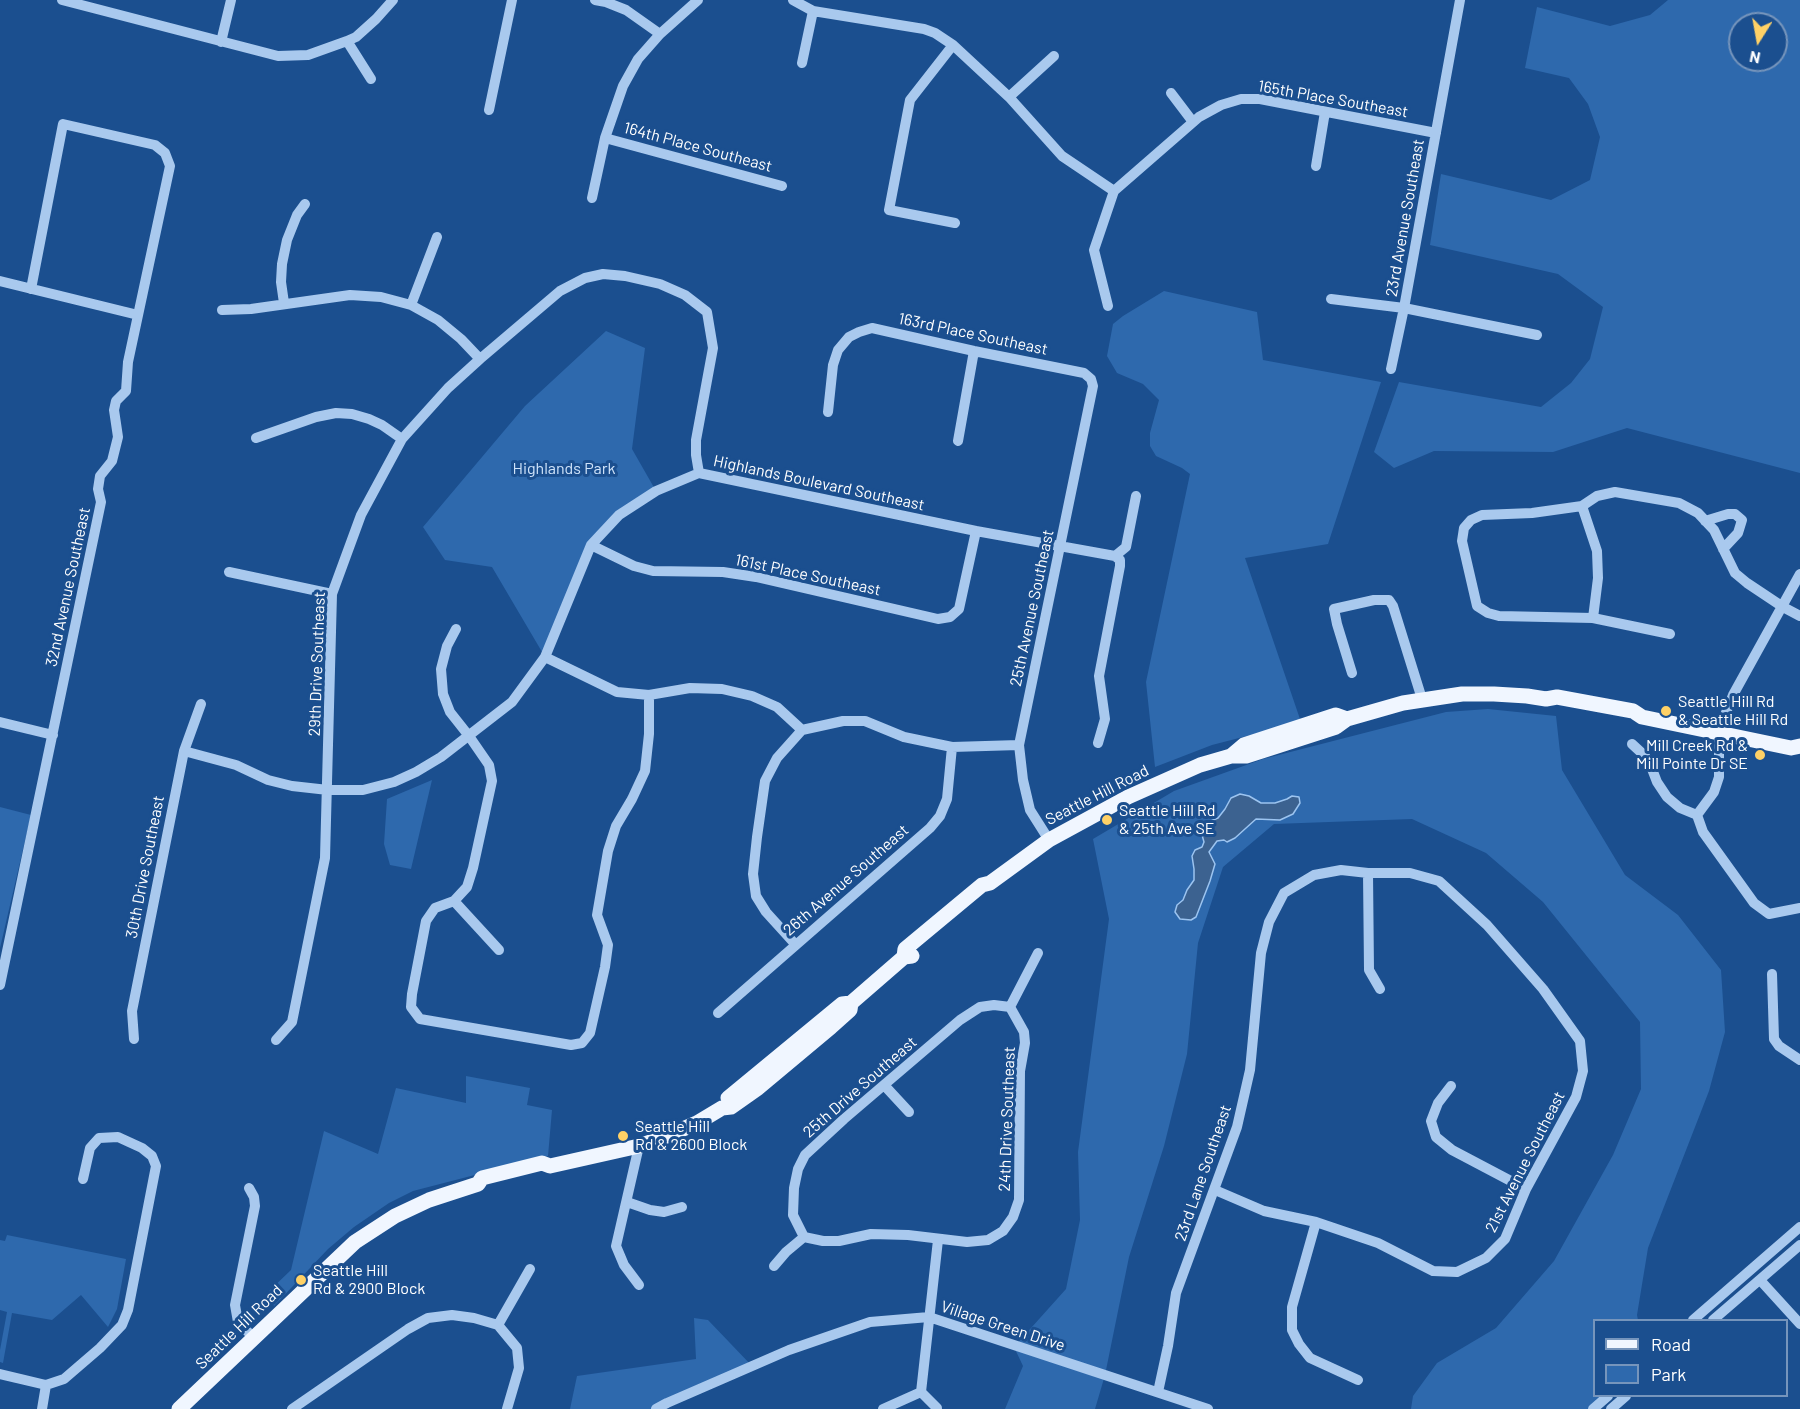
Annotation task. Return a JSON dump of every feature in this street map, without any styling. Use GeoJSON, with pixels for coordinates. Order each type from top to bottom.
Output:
{"type":"FeatureCollection","features":[{"type":"Feature","properties":{"kind":"main road","name":"Seattle Hill Road"},"geometry":{"type":"LineString","coordinates":[[179,1409],[355,1242],[395,1216],[429,1200],[478,1184],[486,1187],[545,1173],[550,1166],[639,1146],[697,1123],[722,1108],[727,1099],[842,1004],[851,1003],[904,957],[912,956],[988,892],[990,883],[1049,840],[1128,797],[1200,765],[1231,756],[1246,756],[1336,727],[1347,719],[1422,699],[1462,694],[1494,694],[1546,699],[1555,706],[1631,720],[1642,717],[1797,750]]}},
{"type":"Feature","properties":{"kind":"street"},"geometry":{"type":"LineString","coordinates":[[62,0],[278,56],[308,55],[356,37],[393,0]]}},
{"type":"Feature","properties":{"kind":"street"},"geometry":{"type":"LineString","coordinates":[[221,42],[231,0]]}},
{"type":"Feature","properties":{"kind":"street"},"geometry":{"type":"LineString","coordinates":[[489,110],[512,0]]}},
{"type":"Feature","properties":{"kind":"street"},"geometry":{"type":"LineString","coordinates":[[595,0],[626,10],[660,34]]}},
{"type":"Feature","properties":{"kind":"street"},"geometry":{"type":"LineString","coordinates":[[592,198],[605,138],[623,86],[638,58],[660,34],[698,0]]}},
{"type":"Feature","properties":{"kind":"street"},"geometry":{"type":"LineString","coordinates":[[794,0],[813,11],[935,33],[953,45],[1009,97],[1062,156],[1114,191],[1094,250],[1108,306]]}},
{"type":"Feature","properties":{"kind":"street","name":"23rd Avenue Southeast"},"geometry":{"type":"LineString","coordinates":[[1391,369],[1460,0]]}},
{"type":"Feature","properties":{"kind":"street"},"geometry":{"type":"LineString","coordinates":[[802,63],[813,11]]}},
{"type":"Feature","properties":{"kind":"street"},"geometry":{"type":"LineString","coordinates":[[347,40],[371,79]]}},
{"type":"Feature","properties":{"kind":"street"},"geometry":{"type":"LineString","coordinates":[[953,45],[910,100],[889,210],[956,223]]}},
{"type":"Feature","properties":{"kind":"street"},"geometry":{"type":"LineString","coordinates":[[1009,97],[1054,56]]}},
{"type":"Feature","properties":{"kind":"street"},"geometry":{"type":"LineString","coordinates":[[1171,93],[1193,122]]}},
{"type":"Feature","properties":{"kind":"street","name":"165th Place Southeast"},"geometry":{"type":"LineString","coordinates":[[1114,191],[1193,122],[1221,105],[1241,99],[1260,99],[1436,133]]}},
{"type":"Feature","properties":{"kind":"street"},"geometry":{"type":"LineString","coordinates":[[1316,166],[1325,112]]}},
{"type":"Feature","properties":{"kind":"street","name":"32nd Avenue Southeast"},"geometry":{"type":"LineString","coordinates":[[0,985],[101,502],[98,489],[100,477],[112,461],[118,437],[114,410],[116,401],[126,390],[128,362],[170,166],[165,153],[154,145],[63,124],[31,290]]}},
{"type":"Feature","properties":{"kind":"street","name":"164th Place Southeast"},"geometry":{"type":"LineString","coordinates":[[605,138],[782,186]]}},
{"type":"Feature","properties":{"kind":"street"},"geometry":{"type":"LineString","coordinates":[[284,303],[281,282],[287,240],[297,215],[305,204]]}},
{"type":"Feature","properties":{"kind":"street"},"geometry":{"type":"LineString","coordinates":[[411,305],[437,237]]}},
{"type":"Feature","properties":{"kind":"street","name":"29th Drive Southeast"},"geometry":{"type":"LineString","coordinates":[[276,1040],[292,1022],[325,858],[332,594],[361,515],[402,439],[448,388],[560,291],[585,278],[603,274],[625,276],[660,284],[685,295],[707,312],[713,348],[696,440],[699,473]]}},
{"type":"Feature","properties":{"kind":"street"},"geometry":{"type":"LineString","coordinates":[[0,281],[138,315]]}},
{"type":"Feature","properties":{"kind":"street"},"geometry":{"type":"LineString","coordinates":[[222,310],[251,309],[350,295],[381,297],[411,305],[438,320],[480,359]]}},
{"type":"Feature","properties":{"kind":"street"},"geometry":{"type":"LineString","coordinates":[[1331,299],[1404,308],[1537,335]]}},
{"type":"Feature","properties":{"kind":"street","name":"163rd Place Southeast"},"geometry":{"type":"LineString","coordinates":[[828,412],[833,365],[838,350],[849,337],[872,328],[1084,373],[1091,379]]}},
{"type":"Feature","properties":{"kind":"street"},"geometry":{"type":"LineString","coordinates":[[957,441],[974,351]]}},
{"type":"Feature","properties":{"kind":"street","name":"25th Avenue Southeast"},"geometry":{"type":"LineString","coordinates":[[1049,840],[1030,810],[1023,780],[1019,745],[1093,386],[1091,379]]}},
{"type":"Feature","properties":{"kind":"street"},"geometry":{"type":"LineString","coordinates":[[256,438],[316,417],[336,413],[352,414],[369,419],[402,439]]}},
{"type":"Feature","properties":{"kind":"street","name":"Highlands Boulevard Southeast"},"geometry":{"type":"LineString","coordinates":[[184,750],[236,765],[268,780],[328,790],[363,790],[394,782],[417,772],[441,757],[512,702],[545,657],[591,545],[619,515],[656,491],[699,473],[1117,558]]}},
{"type":"Feature","properties":{"kind":"street"},"geometry":{"type":"LineString","coordinates":[[1670,634],[1593,618],[1488,614],[1477,606],[1462,541],[1464,528],[1472,520],[1482,515],[1532,513],[1582,506],[1597,496],[1615,492],[1678,503],[1698,513],[1714,530],[1735,573],[1783,607],[1800,616]]}},
{"type":"Feature","properties":{"kind":"street"},"geometry":{"type":"LineString","coordinates":[[1098,743],[1105,719],[1099,676],[1117,558],[1126,547],[1136,496]]}},
{"type":"Feature","properties":{"kind":"street"},"geometry":{"type":"LineString","coordinates":[[1582,506],[1597,551],[1598,578],[1593,618]]}},
{"type":"Feature","properties":{"kind":"street"},"geometry":{"type":"LineString","coordinates":[[1706,521],[1728,514],[1735,514],[1742,520],[1738,533],[1723,549]]}},
{"type":"Feature","properties":{"kind":"street","name":"161st Place Southeast"},"geometry":{"type":"LineString","coordinates":[[591,545],[634,566],[653,572],[723,572],[756,577],[938,619],[950,617],[959,609],[976,531]]}},
{"type":"Feature","properties":{"kind":"street"},"geometry":{"type":"LineString","coordinates":[[228,573],[332,594]]}},
{"type":"Feature","properties":{"kind":"street"},"geometry":{"type":"LineString","coordinates":[[1697,815],[1714,792],[1719,777],[1719,734],[1733,695],[1800,574]]}},
{"type":"Feature","properties":{"kind":"street"},"geometry":{"type":"LineString","coordinates":[[1352,673],[1334,609],[1374,600],[1389,600],[1393,606],[1422,699]]}},
{"type":"Feature","properties":{"kind":"street"},"geometry":{"type":"LineString","coordinates":[[456,629],[447,646],[441,669],[443,694],[450,712],[489,765],[492,781],[467,887],[454,901],[435,908],[426,921],[411,1006],[420,1019],[571,1046],[582,1043],[590,1033],[607,956],[608,945],[597,915],[608,851],[616,826],[645,771],[650,695]]}},
{"type":"Feature","properties":{"kind":"street"},"geometry":{"type":"LineString","coordinates":[[545,657],[617,692],[650,695],[690,688],[722,689],[752,696],[777,707],[802,730]]}},
{"type":"Feature","properties":{"kind":"street","name":"30th Drive Southeast"},"geometry":{"type":"LineString","coordinates":[[134,1039],[132,1011],[184,750],[201,704]]}},
{"type":"Feature","properties":{"kind":"street"},"geometry":{"type":"LineString","coordinates":[[795,944],[766,912],[756,896],[753,874],[765,781],[777,758],[802,730],[843,721],[865,721],[904,737],[952,747],[1019,745]]}},
{"type":"Feature","properties":{"kind":"street"},"geometry":{"type":"LineString","coordinates":[[0,722],[53,735]]}},
{"type":"Feature","properties":{"kind":"street"},"geometry":{"type":"LineString","coordinates":[[1632,744],[1645,756],[1657,782],[1668,797],[1680,808],[1697,815]]}},
{"type":"Feature","properties":{"kind":"street","name":"26th Avenue Southeast"},"geometry":{"type":"LineString","coordinates":[[718,1012],[930,828],[940,816],[947,799],[952,747]]}},
{"type":"Feature","properties":{"kind":"street"},"geometry":{"type":"LineString","coordinates":[[1697,815],[1702,832],[1754,903],[1769,914],[1800,908]]}},
{"type":"Feature","properties":{"kind":"street","name":"23rd Lane Southeast"},"geometry":{"type":"LineString","coordinates":[[1158,1392],[1176,1293],[1237,1127],[1250,1070],[1261,953],[1269,922],[1284,893],[1314,875],[1341,870],[1368,873]]}},
{"type":"Feature","properties":{"kind":"street"},"geometry":{"type":"LineString","coordinates":[[1368,873],[1369,970],[1380,989]]}},
{"type":"Feature","properties":{"kind":"street","name":"21st Avenue Southeast"},"geometry":{"type":"LineString","coordinates":[[1316,1222],[1378,1243],[1433,1271],[1457,1272],[1486,1258],[1505,1239],[1526,1189],[1576,1097],[1583,1071],[1580,1041],[1543,989],[1487,924],[1439,881],[1410,873],[1368,873]]}},
{"type":"Feature","properties":{"kind":"street"},"geometry":{"type":"LineString","coordinates":[[454,901],[499,950]]}},
{"type":"Feature","properties":{"kind":"street"},"geometry":{"type":"LineString","coordinates":[[1010,1007],[1038,953]]}},
{"type":"Feature","properties":{"kind":"street"},"geometry":{"type":"LineString","coordinates":[[1772,974],[1774,1039],[1779,1046],[1800,1060]]}},
{"type":"Feature","properties":{"kind":"street","name":"25th Drive Southeast"},"geometry":{"type":"LineString","coordinates":[[804,1237],[793,1215],[794,1188],[798,1168],[805,1155],[960,1020],[980,1006],[1010,1007]]}},
{"type":"Feature","properties":{"kind":"street","name":"24th Drive Southeast"},"geometry":{"type":"LineString","coordinates":[[938,1240],[967,1242],[988,1240],[1003,1231],[1013,1217],[1019,1200],[1020,1071],[1025,1044],[1024,1032],[1010,1007]]}},
{"type":"Feature","properties":{"kind":"street"},"geometry":{"type":"LineString","coordinates":[[884,1085],[909,1112]]}},
{"type":"Feature","properties":{"kind":"street"},"geometry":{"type":"LineString","coordinates":[[1451,1086],[1438,1103],[1431,1121],[1436,1137],[1452,1150],[1526,1189]]}},
{"type":"Feature","properties":{"kind":"street"},"geometry":{"type":"LineString","coordinates":[[0,1374],[46,1386],[64,1379],[100,1348],[122,1325],[128,1310],[156,1166],[152,1156],[142,1148],[118,1137],[99,1138],[90,1148],[84,1179]]}},
{"type":"Feature","properties":{"kind":"street"},"geometry":{"type":"LineString","coordinates":[[639,1146],[616,1246],[624,1265],[639,1285]]}},
{"type":"Feature","properties":{"kind":"street"},"geometry":{"type":"LineString","coordinates":[[249,1188],[254,1197],[255,1206],[235,1305],[238,1322],[254,1338]]}},
{"type":"Feature","properties":{"kind":"street"},"geometry":{"type":"LineString","coordinates":[[1215,1190],[1264,1211],[1316,1222],[1293,1307],[1292,1330],[1310,1358],[1358,1380]]}},
{"type":"Feature","properties":{"kind":"street"},"geometry":{"type":"LineString","coordinates":[[627,1202],[664,1212],[682,1207]]}},
{"type":"Feature","properties":{"kind":"street"},"geometry":{"type":"LineString","coordinates":[[1694,1319],[1800,1227]]}},
{"type":"Feature","properties":{"kind":"street"},"geometry":{"type":"LineString","coordinates":[[774,1266],[804,1237],[823,1241],[839,1241],[872,1234],[908,1235],[938,1240],[921,1392]]}},
{"type":"Feature","properties":{"kind":"street"},"geometry":{"type":"LineString","coordinates":[[1714,1319],[1800,1245]]}},
{"type":"Feature","properties":{"kind":"street"},"geometry":{"type":"LineString","coordinates":[[498,1325],[530,1269]]}},
{"type":"Feature","properties":{"kind":"street"},"geometry":{"type":"LineString","coordinates":[[1760,1280],[1800,1324]]}},
{"type":"Feature","properties":{"kind":"street"},"geometry":{"type":"LineString","coordinates":[[292,1409],[408,1329],[428,1318],[452,1315],[498,1325],[517,1348],[519,1368],[507,1409]]}},
{"type":"Feature","properties":{"kind":"street","name":"Village Green Drive"},"geometry":{"type":"LineString","coordinates":[[656,1409],[789,1350],[870,1322],[929,1317],[1014,1347],[1208,1409]]}},
{"type":"Feature","properties":{"kind":"street"},"geometry":{"type":"LineString","coordinates":[[42,1409],[46,1386]]}},
{"type":"Feature","properties":{"kind":"street"},"geometry":{"type":"LineString","coordinates":[[921,1392],[937,1408]]}},
{"type":"Feature","properties":{"kind":"street"},"geometry":{"type":"LineString","coordinates":[[884,1409],[921,1392]]}},
{"type":"Feature","properties":{"kind":"street"},"geometry":{"type":"LineString","coordinates":[[1593,1409],[1606,1397]]}},
{"type":"Feature","properties":{"kind":"street"},"geometry":{"type":"LineString","coordinates":[[1611,1409],[1624,1397]]}},
{"type":"Feature","properties":{"kind":"green space"},"geometry":{"type":"Polygon","coordinates":[[[1668,0],[1800,0],[1800,473],[1627,428],[1553,452],[1434,451],[1394,468],[1374,452],[1399,382],[1541,407],[1571,383],[1590,359],[1603,307],[1558,274],[1430,245],[1441,174],[1551,200],[1590,180],[1600,137],[1588,104],[1569,78],[1525,68],[1537,7],[1610,26],[1650,15],[1668,0]]]}},
{"type":"Feature","properties":{"kind":"green space"},"geometry":{"type":"Polygon","coordinates":[[[1164,291],[1257,312],[1263,360],[1381,382],[1328,544],[1245,558],[1301,722],[1212,745],[1155,767],[1146,682],[1190,474],[1156,456],[1150,446],[1150,433],[1159,400],[1143,384],[1117,373],[1107,356],[1113,324],[1164,291]]]}},
{"type":"Feature","properties":{"kind":"green space","name":"Highlands Park"},"geometry":{"type":"Polygon","coordinates":[[[606,331],[645,348],[632,449],[656,491],[591,545],[545,657],[492,567],[445,560],[423,527],[525,406],[606,331]]]}},
{"type":"Feature","properties":{"kind":"green space"},"geometry":{"type":"Polygon","coordinates":[[[1488,709],[1556,716],[1562,770],[1625,875],[1678,915],[1721,970],[1725,1032],[1709,1091],[1648,1248],[1638,1319],[1593,1319],[1593,1397],[1607,1397],[1593,1409],[1411,1409],[1413,1396],[1437,1363],[1496,1328],[1554,1261],[1613,1155],[1641,1089],[1640,1022],[1543,902],[1486,853],[1412,819],[1274,824],[1223,867],[1198,943],[1187,1054],[1164,1146],[1129,1257],[1105,1375],[1095,1409],[1005,1409],[1023,1366],[1014,1347],[1066,1289],[1080,1220],[1078,1152],[1109,919],[1093,839],[1174,791],[1263,759],[1446,712],[1488,709]]]}},
{"type":"Feature","properties":{"kind":"green space"},"geometry":{"type":"Polygon","coordinates":[[[432,780],[411,869],[390,865],[384,844],[387,799],[432,780]]]}},
{"type":"Feature","properties":{"kind":"green space"},"geometry":{"type":"Polygon","coordinates":[[[0,807],[31,815],[0,948],[0,807]]]}},
{"type":"Feature","properties":{"kind":"green space"},"geometry":{"type":"Polygon","coordinates":[[[466,1076],[530,1088],[527,1105],[552,1110],[548,1156],[413,1191],[389,1203],[354,1227],[328,1249],[274,1306],[268,1292],[291,1270],[324,1131],[378,1154],[396,1088],[466,1103],[466,1076]]]}},
{"type":"Feature","properties":{"kind":"green space"},"geometry":{"type":"Polygon","coordinates":[[[7,1235],[126,1259],[117,1309],[108,1327],[81,1295],[52,1320],[12,1313],[3,1363],[0,1362],[7,1312],[0,1310],[0,1240],[5,1241],[7,1235]]]}},
{"type":"Feature","properties":{"kind":"green space"},"geometry":{"type":"Polygon","coordinates":[[[694,1318],[708,1320],[752,1366],[656,1409],[570,1409],[577,1376],[696,1359],[694,1318]]]}},
{"type":"Feature","properties":{"kind":"shaded area"},"geometry":{"type":"Polygon","coordinates":[[[1240,794],[1261,803],[1275,803],[1292,796],[1299,797],[1300,803],[1293,814],[1280,820],[1256,819],[1235,838],[1227,842],[1217,841],[1209,852],[1215,864],[1196,917],[1191,920],[1180,919],[1175,912],[1177,905],[1183,900],[1194,880],[1192,856],[1204,842],[1200,828],[1218,818],[1231,798],[1240,794]]]}},
{"type":"Feature","properties":{"kind":"place","name":"Seattle Hill Rd & Seattle Hill Rd"},"geometry":{"type":"Point","coordinates":[1666,711]}},
{"type":"Feature","properties":{"kind":"place","name":"Mill Creek Rd & Mill Pointe Dr SE"},"geometry":{"type":"Point","coordinates":[1760,755]}},
{"type":"Feature","properties":{"kind":"place","name":"Seattle Hill Rd & 25th Ave SE"},"geometry":{"type":"Point","coordinates":[1107,820]}},
{"type":"Feature","properties":{"kind":"place","name":"Seattle Hill Rd & 2600 Block"},"geometry":{"type":"Point","coordinates":[623,1136]}},
{"type":"Feature","properties":{"kind":"place","name":"Seattle Hill Rd & 2900 Block"},"geometry":{"type":"Point","coordinates":[301,1280]}}]}
